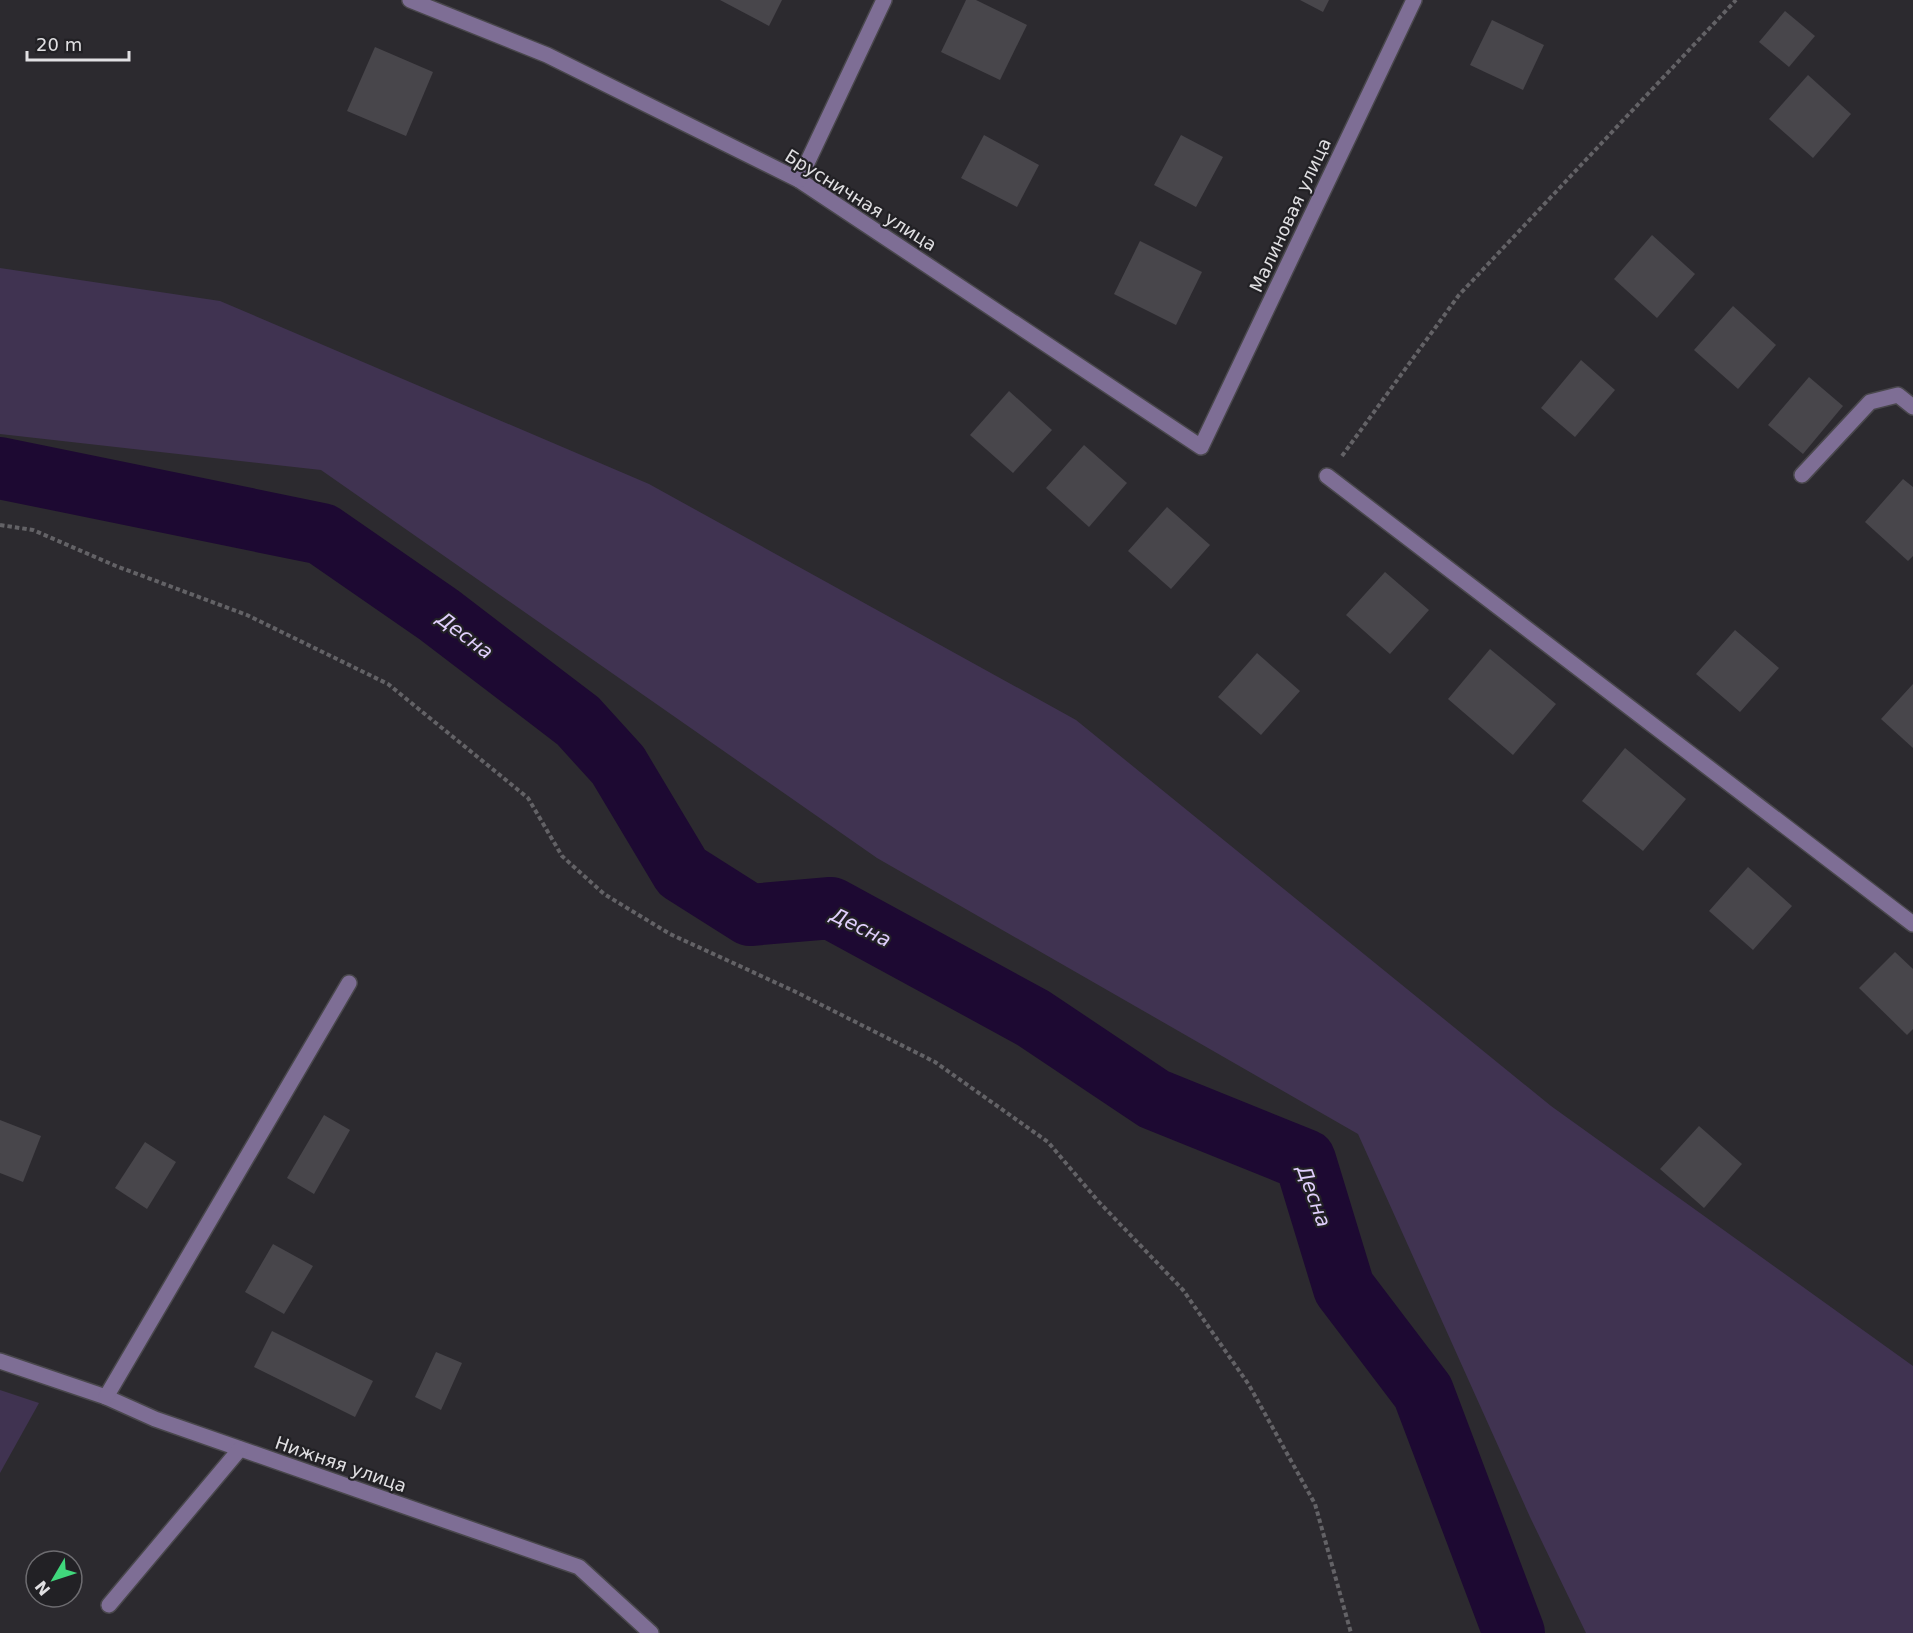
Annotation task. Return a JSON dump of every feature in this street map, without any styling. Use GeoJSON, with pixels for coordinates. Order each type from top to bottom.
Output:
{"type":"FeatureCollection","features":[{"type":"Feature","properties":{"kind":"street","name":"Брусничная улица"},"geometry":{"type":"LineString","coordinates":[[410,0],[547,55],[799,180],[1201,447]]}},
{"type":"Feature","properties":{"kind":"street"},"geometry":{"type":"LineString","coordinates":[[799,180],[884,0]]}},
{"type":"Feature","properties":{"kind":"street","name":"Малиновая улица"},"geometry":{"type":"LineString","coordinates":[[1201,447],[1414,0]]}},
{"type":"Feature","properties":{"kind":"street"},"geometry":{"type":"LineString","coordinates":[[1802,475],[1870,402],[1898,395],[1913,407]]}},
{"type":"Feature","properties":{"kind":"street"},"geometry":{"type":"LineString","coordinates":[[1328,476],[1913,924]]}},
{"type":"Feature","properties":{"kind":"street"},"geometry":{"type":"LineString","coordinates":[[106,1397],[349,983]]}},
{"type":"Feature","properties":{"kind":"street","name":"Нижняя улица"},"geometry":{"type":"LineString","coordinates":[[0,1360],[106,1397],[155,1419],[579,1567],[651,1633]]}},
{"type":"Feature","properties":{"kind":"street"},"geometry":{"type":"LineString","coordinates":[[109,1605],[240,1449]]}},
{"type":"Feature","properties":{"kind":"path"},"geometry":{"type":"LineString","coordinates":[[1328,476],[1459,296],[1736,0]]}},
{"type":"Feature","properties":{"kind":"path"},"geometry":{"type":"LineString","coordinates":[[0,525],[33,530],[116,566],[247,615],[388,684],[528,798],[562,856],[604,894],[670,934],[794,991],[935,1062],[1048,1142],[1098,1201],[1183,1290],[1249,1385],[1315,1504],[1351,1633]]}},
{"type":"Feature","properties":{"kind":"shaded area"},"geometry":{"type":"Polygon","coordinates":[[[0,268],[220,301],[649,484],[1076,720],[1551,1106],[1913,1366],[1913,1633],[1586,1633],[1530,1517],[1358,1134],[877,858],[321,470],[0,434],[0,268]]]}},
{"type":"Feature","properties":{"kind":"shaded area"},"geometry":{"type":"Polygon","coordinates":[[[0,1390],[39,1403],[0,1473],[0,1390]]]}},
{"type":"Feature","properties":{"kind":"building"},"geometry":{"type":"Polygon","coordinates":[[[720,0],[782,0],[769,26],[720,0]]]}},
{"type":"Feature","properties":{"kind":"building"},"geometry":{"type":"Polygon","coordinates":[[[966,0],[976,0],[1027,25],[1000,80],[941,52],[966,0]]]}},
{"type":"Feature","properties":{"kind":"building"},"geometry":{"type":"Polygon","coordinates":[[[1300,0],[1329,0],[1323,12],[1300,0]]]}},
{"type":"Feature","properties":{"kind":"building"},"geometry":{"type":"Polygon","coordinates":[[[1785,11],[1815,36],[1789,67],[1759,42],[1785,11]]]}},
{"type":"Feature","properties":{"kind":"building"},"geometry":{"type":"Polygon","coordinates":[[[1492,20],[1544,45],[1523,90],[1470,65],[1492,20]]]}},
{"type":"Feature","properties":{"kind":"building"},"geometry":{"type":"Polygon","coordinates":[[[375,47],[433,72],[406,136],[347,111],[375,47]]]}},
{"type":"Feature","properties":{"kind":"building"},"geometry":{"type":"Polygon","coordinates":[[[1808,75],[1851,114],[1813,158],[1769,119],[1808,75]]]}},
{"type":"Feature","properties":{"kind":"building"},"geometry":{"type":"Polygon","coordinates":[[[984,135],[1039,165],[1017,207],[961,178],[984,135]]]}},
{"type":"Feature","properties":{"kind":"building"},"geometry":{"type":"Polygon","coordinates":[[[1181,135],[1223,157],[1196,207],[1154,185],[1181,135]]]}},
{"type":"Feature","properties":{"kind":"building"},"geometry":{"type":"Polygon","coordinates":[[[1652,235],[1695,274],[1657,318],[1614,279],[1652,235]]]}},
{"type":"Feature","properties":{"kind":"building"},"geometry":{"type":"Polygon","coordinates":[[[1140,241],[1202,272],[1176,325],[1114,294],[1140,241]]]}},
{"type":"Feature","properties":{"kind":"building"},"geometry":{"type":"Polygon","coordinates":[[[1733,306],[1776,345],[1738,389],[1694,350],[1733,306]]]}},
{"type":"Feature","properties":{"kind":"building"},"geometry":{"type":"Polygon","coordinates":[[[1581,360],[1615,390],[1575,437],[1541,408],[1581,360]]]}},
{"type":"Feature","properties":{"kind":"building"},"geometry":{"type":"Polygon","coordinates":[[[1809,377],[1843,406],[1803,454],[1768,425],[1809,377]]]}},
{"type":"Feature","properties":{"kind":"building"},"geometry":{"type":"Polygon","coordinates":[[[1009,391],[1052,430],[1013,473],[970,435],[1009,391]]]}},
{"type":"Feature","properties":{"kind":"building"},"geometry":{"type":"Polygon","coordinates":[[[1084,445],[1127,483],[1089,527],[1046,488],[1084,445]]]}},
{"type":"Feature","properties":{"kind":"building"},"geometry":{"type":"Polygon","coordinates":[[[1903,479],[1913,487],[1913,556],[1908,561],[1865,522],[1903,479]]]}},
{"type":"Feature","properties":{"kind":"building"},"geometry":{"type":"Polygon","coordinates":[[[1167,507],[1210,545],[1171,589],[1128,551],[1167,507]]]}},
{"type":"Feature","properties":{"kind":"building"},"geometry":{"type":"Polygon","coordinates":[[[1385,572],[1429,610],[1390,654],[1346,615],[1385,572]]]}},
{"type":"Feature","properties":{"kind":"building"},"geometry":{"type":"Polygon","coordinates":[[[1735,630],[1779,668],[1740,712],[1696,674],[1735,630]]]}},
{"type":"Feature","properties":{"kind":"building"},"geometry":{"type":"Polygon","coordinates":[[[1490,649],[1556,704],[1513,755],[1448,699],[1490,649]]]}},
{"type":"Feature","properties":{"kind":"building"},"geometry":{"type":"Polygon","coordinates":[[[1257,653],[1300,691],[1261,735],[1218,697],[1257,653]]]}},
{"type":"Feature","properties":{"kind":"building"},"geometry":{"type":"Polygon","coordinates":[[[1913,684],[1913,748],[1881,719],[1913,684]]]}},
{"type":"Feature","properties":{"kind":"building"},"geometry":{"type":"Polygon","coordinates":[[[1625,748],[1686,799],[1643,851],[1582,801],[1625,748]]]}},
{"type":"Feature","properties":{"kind":"building"},"geometry":{"type":"Polygon","coordinates":[[[1748,867],[1792,906],[1753,950],[1709,911],[1748,867]]]}},
{"type":"Feature","properties":{"kind":"building"},"geometry":{"type":"Polygon","coordinates":[[[1895,952],[1913,969],[1913,1029],[1907,1035],[1859,988],[1895,952]]]}},
{"type":"Feature","properties":{"kind":"building"},"geometry":{"type":"Polygon","coordinates":[[[324,1115],[350,1130],[314,1194],[287,1178],[324,1115]]]}},
{"type":"Feature","properties":{"kind":"building"},"geometry":{"type":"Polygon","coordinates":[[[0,1120],[41,1136],[23,1182],[0,1173],[0,1120]]]}},
{"type":"Feature","properties":{"kind":"building"},"geometry":{"type":"Polygon","coordinates":[[[1699,1126],[1742,1164],[1704,1208],[1660,1169],[1699,1126]]]}},
{"type":"Feature","properties":{"kind":"building"},"geometry":{"type":"Polygon","coordinates":[[[145,1142],[176,1162],[147,1209],[115,1188],[145,1142]]]}},
{"type":"Feature","properties":{"kind":"building"},"geometry":{"type":"Polygon","coordinates":[[[273,1244],[313,1266],[284,1314],[245,1292],[273,1244]]]}},
{"type":"Feature","properties":{"kind":"building"},"geometry":{"type":"Polygon","coordinates":[[[272,1331],[373,1381],[355,1417],[254,1367],[272,1331]]]}},
{"type":"Feature","properties":{"kind":"building"},"geometry":{"type":"Polygon","coordinates":[[[436,1352],[462,1363],[441,1410],[415,1397],[436,1352]]]}},
{"type":"Feature","properties":{"kind":"waterway","name":"Десна"},"geometry":{"type":"LineString","coordinates":[[0,468],[322,534],[439,615],[578,721],[618,765],[682,872],[750,915],[831,908],[1033,1018],[1154,1099],[1305,1160],[1344,1288],[1423,1392],[1514,1633]]}}]}
